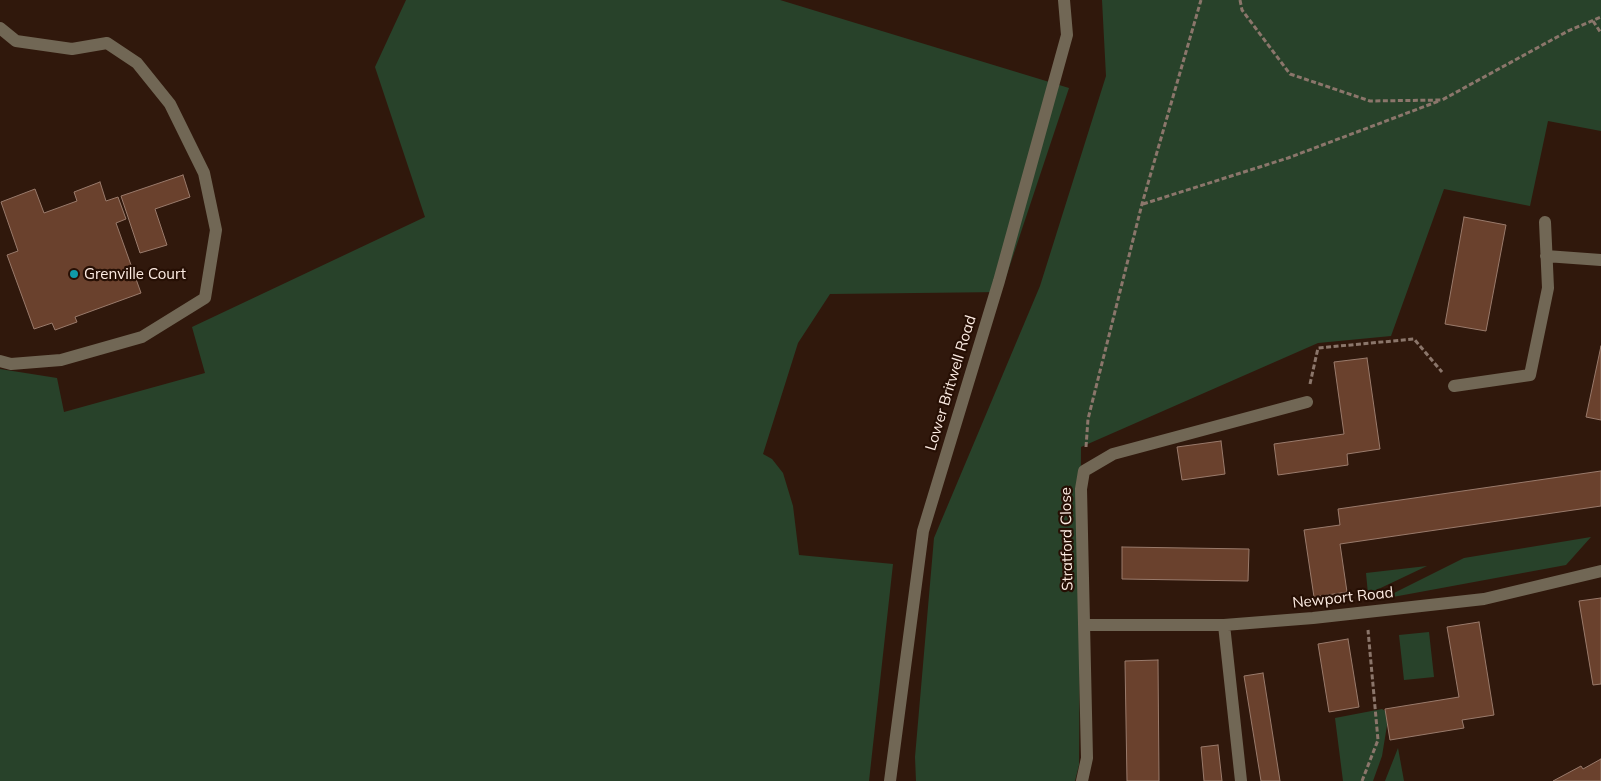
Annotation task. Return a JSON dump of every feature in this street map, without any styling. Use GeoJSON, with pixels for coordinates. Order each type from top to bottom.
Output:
{"type":"FeatureCollection","features":[{"type":"Feature","properties":{"kind":"street","name":"Lower Britwell Road"},"geometry":{"type":"LineString","coordinates":[[890,781],[924,531],[999,281],[1067,35],[1064,0]]}},
{"type":"Feature","properties":{"kind":"street"},"geometry":{"type":"LineString","coordinates":[[0,28],[16,41],[72,49],[107,43],[137,63],[170,104],[204,173],[216,230],[204,298],[142,337],[62,360],[11,364],[0,361]]}},
{"type":"Feature","properties":{"kind":"street"},"geometry":{"type":"LineString","coordinates":[[1454,386],[1530,375],[1548,288],[1545,222]]}},
{"type":"Feature","properties":{"kind":"street"},"geometry":{"type":"LineString","coordinates":[[1546,256],[1601,260]]}},
{"type":"Feature","properties":{"kind":"street","name":"Stratford Close"},"geometry":{"type":"LineString","coordinates":[[1082,781],[1087,758],[1081,489],[1084,471],[1113,454],[1307,402]]}},
{"type":"Feature","properties":{"kind":"street","name":"Newport Road"},"geometry":{"type":"LineString","coordinates":[[1085,625],[1224,625],[1366,612],[1484,599],[1601,571]]}},
{"type":"Feature","properties":{"kind":"street"},"geometry":{"type":"LineString","coordinates":[[1224,625],[1241,781]]}},
{"type":"Feature","properties":{"kind":"path"},"geometry":{"type":"LineString","coordinates":[[1084,471],[1088,419],[1142,204],[1201,0]]}},
{"type":"Feature","properties":{"kind":"path"},"geometry":{"type":"LineString","coordinates":[[1240,0],[1242,10],[1290,74],[1370,101],[1442,100]]}},
{"type":"Feature","properties":{"kind":"path"},"geometry":{"type":"LineString","coordinates":[[1142,204],[1288,158],[1442,100],[1568,31],[1601,17]]}},
{"type":"Feature","properties":{"kind":"path"},"geometry":{"type":"LineString","coordinates":[[1593,21],[1601,33]]}},
{"type":"Feature","properties":{"kind":"path"},"geometry":{"type":"LineString","coordinates":[[1307,402],[1318,348],[1414,340],[1454,386]]}},
{"type":"Feature","properties":{"kind":"path"},"geometry":{"type":"LineString","coordinates":[[1362,781],[1378,740],[1366,612]]}},
{"type":"Feature","properties":{"kind":"green space"},"geometry":{"type":"Polygon","coordinates":[[[406,0],[780,0],[1069,88],[1001,292],[830,294],[798,343],[763,454],[772,459],[783,473],[793,506],[799,555],[893,564],[869,781],[0,781],[0,369],[57,378],[64,412],[205,373],[192,327],[425,217],[375,67],[406,0]]]}},
{"type":"Feature","properties":{"kind":"green space"},"geometry":{"type":"Polygon","coordinates":[[[1102,0],[1601,0],[1601,131],[1548,121],[1530,206],[1444,189],[1391,336],[1318,343],[1081,447],[1079,765],[1075,781],[916,781],[915,757],[934,538],[1040,286],[1106,76],[1102,0]]]}},
{"type":"Feature","properties":{"kind":"green space"},"geometry":{"type":"Polygon","coordinates":[[[1591,537],[1566,565],[1382,599],[1464,558],[1591,537]]]}},
{"type":"Feature","properties":{"kind":"green space"},"geometry":{"type":"Polygon","coordinates":[[[1427,566],[1368,594],[1366,573],[1427,566]]]}},
{"type":"Feature","properties":{"kind":"green space"},"geometry":{"type":"Polygon","coordinates":[[[1429,632],[1434,677],[1404,680],[1399,635],[1429,632]]]}},
{"type":"Feature","properties":{"kind":"green space"},"geometry":{"type":"Polygon","coordinates":[[[1382,709],[1389,713],[1382,756],[1373,781],[1343,781],[1335,718],[1382,709]]]}},
{"type":"Feature","properties":{"kind":"green space"},"geometry":{"type":"Polygon","coordinates":[[[1398,748],[1404,781],[1385,781],[1398,748]]]}},
{"type":"Feature","properties":{"kind":"building"},"geometry":{"type":"Polygon","coordinates":[[[183,175],[190,197],[155,209],[167,245],[140,253],[121,196],[183,175]]]}},
{"type":"Feature","properties":{"kind":"building","name":"Grenville Court"},"geometry":{"type":"Polygon","coordinates":[[[100,182],[106,201],[118,197],[126,219],[116,223],[141,293],[75,317],[77,322],[55,330],[52,323],[34,329],[7,255],[18,251],[1,202],[35,189],[44,213],[77,201],[74,192],[100,182]]]}},
{"type":"Feature","properties":{"kind":"building"},"geometry":{"type":"Polygon","coordinates":[[[1464,217],[1506,225],[1486,331],[1445,324],[1464,217]]]}},
{"type":"Feature","properties":{"kind":"building"},"geometry":{"type":"Polygon","coordinates":[[[1601,346],[1601,420],[1586,417],[1601,346]]]}},
{"type":"Feature","properties":{"kind":"building"},"geometry":{"type":"Polygon","coordinates":[[[1367,358],[1380,449],[1347,454],[1348,465],[1278,475],[1274,444],[1344,434],[1334,362],[1367,358]]]}},
{"type":"Feature","properties":{"kind":"building"},"geometry":{"type":"Polygon","coordinates":[[[1221,441],[1225,474],[1182,480],[1177,447],[1221,441]]]}},
{"type":"Feature","properties":{"kind":"building"},"geometry":{"type":"Polygon","coordinates":[[[1601,471],[1601,506],[1340,544],[1347,592],[1314,597],[1304,530],[1340,525],[1338,509],[1601,471]]]}},
{"type":"Feature","properties":{"kind":"building"},"geometry":{"type":"Polygon","coordinates":[[[1122,547],[1249,549],[1248,581],[1122,579],[1122,547]]]}},
{"type":"Feature","properties":{"kind":"building"},"geometry":{"type":"Polygon","coordinates":[[[1601,598],[1601,684],[1593,685],[1579,601],[1601,598]]]}},
{"type":"Feature","properties":{"kind":"building"},"geometry":{"type":"Polygon","coordinates":[[[1479,622],[1494,715],[1462,720],[1464,728],[1390,740],[1385,709],[1459,697],[1447,627],[1479,622]]]}},
{"type":"Feature","properties":{"kind":"building"},"geometry":{"type":"Polygon","coordinates":[[[1348,639],[1359,707],[1329,712],[1318,644],[1348,639]]]}},
{"type":"Feature","properties":{"kind":"building"},"geometry":{"type":"Polygon","coordinates":[[[1158,660],[1159,781],[1127,781],[1125,661],[1158,660]]]}},
{"type":"Feature","properties":{"kind":"building"},"geometry":{"type":"Polygon","coordinates":[[[1263,673],[1280,781],[1261,781],[1244,676],[1263,673]]]}},
{"type":"Feature","properties":{"kind":"building"},"geometry":{"type":"Polygon","coordinates":[[[1218,745],[1222,781],[1204,781],[1201,747],[1218,745]]]}},
{"type":"Feature","properties":{"kind":"building"},"geometry":{"type":"Polygon","coordinates":[[[1601,759],[1601,781],[1553,781],[1581,766],[1583,769],[1601,759]]]}},
{"type":"Feature","properties":{"kind":"place","name":"Grenville Court"},"geometry":{"type":"Point","coordinates":[74,274]}}]}
